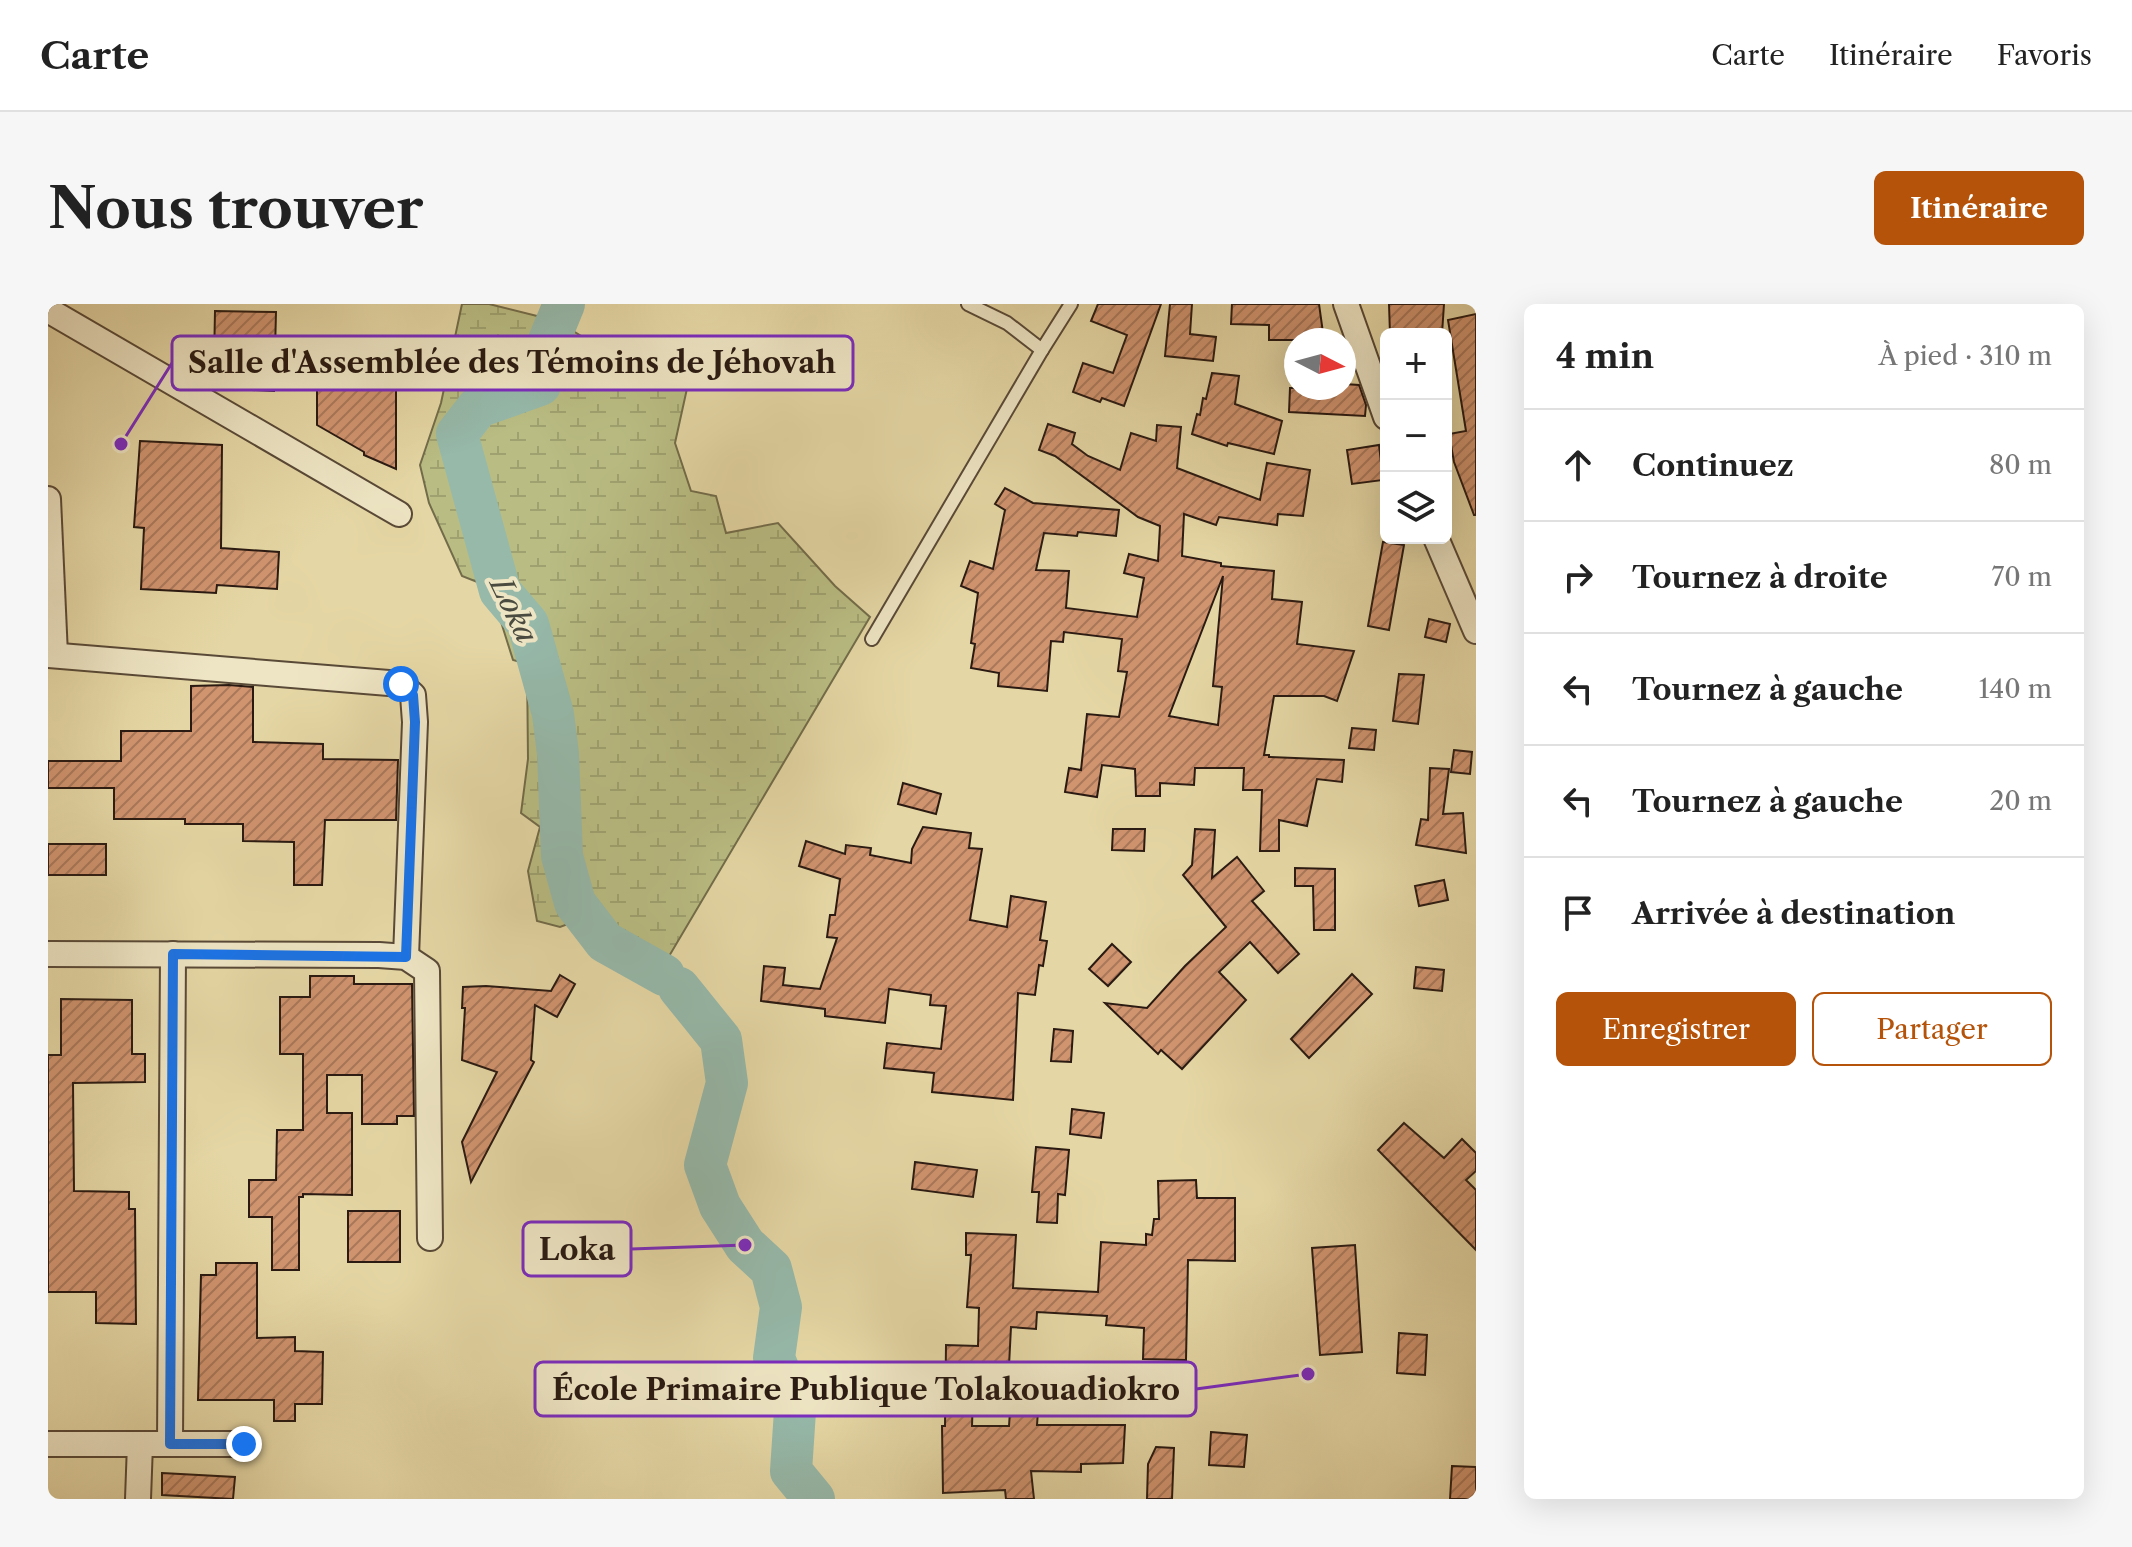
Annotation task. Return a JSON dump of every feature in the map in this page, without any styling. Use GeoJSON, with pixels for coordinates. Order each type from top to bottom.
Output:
{"type":"FeatureCollection","features":[{"type":"Feature","properties":{"kind":"street"},"geometry":{"type":"LineString","coordinates":[[1346,304],[1380,400]]}},
{"type":"Feature","properties":{"kind":"street"},"geometry":{"type":"LineString","coordinates":[[48,310],[399,514]]}},
{"type":"Feature","properties":{"kind":"street"},"geometry":{"type":"LineString","coordinates":[[48,499],[51,655],[401,684],[413,695],[415,722],[406,957]]}},
{"type":"Feature","properties":{"kind":"street"},"geometry":{"type":"LineString","coordinates":[[1439,544],[1476,631]]}},
{"type":"Feature","properties":{"kind":"street"},"geometry":{"type":"LineString","coordinates":[[48,954],[406,957],[427,971],[430,1238]]}},
{"type":"Feature","properties":{"kind":"street"},"geometry":{"type":"LineString","coordinates":[[170,1444],[173,954]]}},
{"type":"Feature","properties":{"kind":"street"},"geometry":{"type":"LineString","coordinates":[[48,1444],[244,1444]]}},
{"type":"Feature","properties":{"kind":"street"},"geometry":{"type":"LineString","coordinates":[[138,1499],[140,1444]]}},
{"type":"Feature","properties":{"kind":"lane"},"geometry":{"type":"LineString","coordinates":[[968,304],[1007,323],[1042,350]]}},
{"type":"Feature","properties":{"kind":"lane"},"geometry":{"type":"LineString","coordinates":[[872,639],[1071,304]]}},
{"type":"Feature","properties":{"kind":"green space"},"geometry":{"type":"Polygon","coordinates":[[[462,304],[489,304],[557,321],[642,374],[688,384],[675,443],[691,491],[716,496],[726,533],[778,523],[835,586],[870,617],[665,963],[628,944],[587,917],[560,927],[537,921],[528,871],[540,827],[521,813],[528,759],[527,664],[513,660],[490,587],[462,576],[429,503],[420,465],[441,403],[462,304]]]}},
{"type":"Feature","properties":{"kind":"building"},"geometry":{"type":"Polygon","coordinates":[[[1098,304],[1161,304],[1124,406],[1102,398],[1100,402],[1073,392],[1083,363],[1113,373],[1127,335],[1091,321],[1098,304]]]}},
{"type":"Feature","properties":{"kind":"building"},"geometry":{"type":"Polygon","coordinates":[[[1170,304],[1192,304],[1190,334],[1216,337],[1213,361],[1165,356],[1170,304]]]}},
{"type":"Feature","properties":{"kind":"building"},"geometry":{"type":"Polygon","coordinates":[[[1232,304],[1319,304],[1322,328],[1284,328],[1284,340],[1269,340],[1269,325],[1231,324],[1232,304]]]}},
{"type":"Feature","properties":{"kind":"building"},"geometry":{"type":"Polygon","coordinates":[[[1389,304],[1444,304],[1442,328],[1390,328],[1389,304]]]}},
{"type":"Feature","properties":{"kind":"building"},"geometry":{"type":"Polygon","coordinates":[[[215,311],[276,312],[274,391],[253,390],[254,361],[214,361],[215,311]]]}},
{"type":"Feature","properties":{"kind":"building"},"geometry":{"type":"Polygon","coordinates":[[[1476,314],[1476,515],[1452,451],[1452,433],[1466,431],[1452,328],[1449,328],[1448,320],[1476,314]]]}},
{"type":"Feature","properties":{"kind":"building"},"geometry":{"type":"Polygon","coordinates":[[[1212,373],[1239,376],[1235,404],[1282,421],[1274,454],[1228,443],[1227,446],[1192,434],[1212,373]]]}},
{"type":"Feature","properties":{"kind":"building"},"geometry":{"type":"Polygon","coordinates":[[[396,384],[396,469],[364,455],[364,452],[317,425],[317,385],[396,384]]]}},
{"type":"Feature","properties":{"kind":"building"},"geometry":{"type":"Polygon","coordinates":[[[1356,385],[1359,385],[1366,405],[1365,416],[1289,412],[1290,400],[1356,400],[1356,385]]]}},
{"type":"Feature","properties":{"kind":"building"},"geometry":{"type":"Polygon","coordinates":[[[1048,424],[1075,433],[1072,444],[1088,456],[1120,470],[1131,433],[1156,441],[1157,425],[1181,427],[1177,468],[1260,500],[1267,463],[1310,470],[1303,516],[1278,514],[1277,525],[1219,517],[1216,525],[1184,514],[1182,556],[1221,563],[1221,566],[1274,571],[1272,599],[1302,602],[1297,644],[1354,651],[1337,701],[1324,696],[1274,696],[1264,755],[1344,760],[1342,782],[1317,779],[1307,826],[1279,820],[1279,851],[1260,851],[1262,790],[1243,790],[1244,768],[1195,768],[1194,785],[1160,783],[1160,796],[1136,796],[1135,769],[1102,765],[1097,797],[1065,792],[1069,768],[1081,770],[1087,714],[1119,717],[1127,672],[1118,671],[1122,639],[1064,632],[1063,642],[1051,641],[1047,691],[998,686],[999,673],[971,668],[978,593],[961,586],[970,561],[993,569],[1005,510],[995,504],[1005,488],[1033,503],[1119,510],[1116,536],[1078,532],[1077,536],[1044,533],[1036,570],[1069,571],[1066,608],[1137,617],[1144,578],[1124,573],[1129,554],[1158,561],[1160,526],[1138,517],[1055,456],[1039,450],[1048,424]],[[1223,576],[1169,716],[1218,725],[1222,687],[1213,686],[1223,576]]]}},
{"type":"Feature","properties":{"kind":"building"},"geometry":{"type":"Polygon","coordinates":[[[140,441],[222,445],[221,548],[279,552],[277,589],[217,585],[216,593],[141,589],[144,528],[134,527],[140,441]]]}},
{"type":"Feature","properties":{"kind":"building"},"geometry":{"type":"Polygon","coordinates":[[[1379,445],[1380,480],[1352,484],[1347,450],[1379,445]]]}},
{"type":"Feature","properties":{"kind":"building"},"geometry":{"type":"Polygon","coordinates":[[[1383,544],[1404,545],[1389,630],[1368,626],[1383,544]]]}},
{"type":"Feature","properties":{"kind":"building"},"geometry":{"type":"Polygon","coordinates":[[[1429,619],[1450,624],[1446,642],[1425,637],[1429,619]]]}},
{"type":"Feature","properties":{"kind":"building"},"geometry":{"type":"Polygon","coordinates":[[[1399,674],[1424,675],[1418,724],[1393,721],[1399,674]]]}},
{"type":"Feature","properties":{"kind":"building"},"geometry":{"type":"Polygon","coordinates":[[[191,686],[253,687],[253,742],[323,744],[323,759],[398,760],[396,820],[325,820],[322,885],[294,885],[294,842],[243,841],[243,824],[185,824],[185,819],[114,819],[114,788],[48,788],[48,761],[121,761],[121,731],[191,731],[191,686]]]}},
{"type":"Feature","properties":{"kind":"building"},"geometry":{"type":"Polygon","coordinates":[[[1352,728],[1376,730],[1374,750],[1349,748],[1352,728]]]}},
{"type":"Feature","properties":{"kind":"building"},"geometry":{"type":"Polygon","coordinates":[[[1454,750],[1472,752],[1470,774],[1451,772],[1454,750]]]}},
{"type":"Feature","properties":{"kind":"building"},"geometry":{"type":"Polygon","coordinates":[[[1430,768],[1449,769],[1443,814],[1463,813],[1466,853],[1416,845],[1421,819],[1428,820],[1430,768]]]}},
{"type":"Feature","properties":{"kind":"building"},"geometry":{"type":"Polygon","coordinates":[[[903,783],[941,794],[936,814],[898,804],[903,783]]]}},
{"type":"Feature","properties":{"kind":"building"},"geometry":{"type":"Polygon","coordinates":[[[923,827],[971,833],[969,848],[982,849],[970,920],[1007,927],[1011,896],[1046,902],[1040,940],[1047,941],[1043,966],[1039,965],[1035,995],[1018,993],[1013,1100],[932,1092],[934,1073],[884,1068],[887,1043],[941,1049],[946,1006],[930,1005],[931,995],[889,989],[885,1023],[825,1016],[825,1009],[761,1001],[764,966],[785,968],[783,985],[820,989],[837,938],[827,937],[830,915],[835,915],[840,879],[799,866],[806,841],[845,854],[846,845],[871,848],[870,855],[911,863],[912,849],[923,827]]]}},
{"type":"Feature","properties":{"kind":"building"},"geometry":{"type":"Polygon","coordinates":[[[1113,829],[1145,829],[1144,851],[1112,850],[1113,829]]]}},
{"type":"Feature","properties":{"kind":"building"},"geometry":{"type":"Polygon","coordinates":[[[1195,829],[1215,830],[1212,878],[1237,857],[1264,891],[1252,901],[1299,954],[1278,973],[1250,942],[1219,972],[1246,1000],[1182,1069],[1161,1050],[1158,1054],[1105,1003],[1147,1008],[1226,927],[1183,875],[1192,865],[1195,829]]]}},
{"type":"Feature","properties":{"kind":"building"},"geometry":{"type":"Polygon","coordinates":[[[48,844],[106,844],[106,875],[48,875],[48,844]]]}},
{"type":"Feature","properties":{"kind":"building"},"geometry":{"type":"Polygon","coordinates":[[[1295,868],[1335,869],[1335,930],[1314,930],[1313,886],[1295,886],[1295,868]]]}},
{"type":"Feature","properties":{"kind":"building"},"geometry":{"type":"Polygon","coordinates":[[[1444,880],[1448,900],[1419,906],[1415,886],[1444,880]]]}},
{"type":"Feature","properties":{"kind":"building"},"geometry":{"type":"Polygon","coordinates":[[[1112,944],[1131,962],[1108,986],[1089,969],[1112,944]]]}},
{"type":"Feature","properties":{"kind":"building"},"geometry":{"type":"Polygon","coordinates":[[[1416,967],[1444,970],[1442,991],[1414,988],[1416,967]]]}},
{"type":"Feature","properties":{"kind":"building"},"geometry":{"type":"Polygon","coordinates":[[[1352,974],[1372,994],[1309,1058],[1291,1039],[1352,974]]]}},
{"type":"Feature","properties":{"kind":"building"},"geometry":{"type":"Polygon","coordinates":[[[560,975],[575,984],[557,1017],[535,1005],[531,1060],[534,1062],[471,1182],[462,1142],[497,1072],[462,1060],[463,987],[551,991],[560,975]]]}},
{"type":"Feature","properties":{"kind":"building"},"geometry":{"type":"Polygon","coordinates":[[[310,976],[354,976],[354,984],[412,984],[414,1116],[397,1116],[397,1124],[362,1124],[362,1075],[327,1075],[327,1113],[352,1113],[352,1195],[303,1194],[299,1197],[299,1270],[272,1270],[272,1217],[249,1217],[249,1180],[276,1180],[277,1130],[303,1130],[303,1054],[280,1054],[280,997],[310,997],[310,976]]]}},
{"type":"Feature","properties":{"kind":"building"},"geometry":{"type":"Polygon","coordinates":[[[61,999],[132,1000],[132,1054],[145,1054],[145,1082],[73,1083],[74,1191],[129,1192],[129,1209],[135,1209],[136,1324],[96,1323],[96,1292],[48,1292],[48,1055],[61,1055],[61,999]]]}},
{"type":"Feature","properties":{"kind":"building"},"geometry":{"type":"Polygon","coordinates":[[[1054,1029],[1073,1031],[1071,1062],[1051,1061],[1054,1029]]]}},
{"type":"Feature","properties":{"kind":"building"},"geometry":{"type":"Polygon","coordinates":[[[1072,1109],[1104,1113],[1101,1138],[1070,1134],[1072,1109]]]}},
{"type":"Feature","properties":{"kind":"building"},"geometry":{"type":"Polygon","coordinates":[[[1404,1123],[1444,1158],[1462,1139],[1476,1153],[1476,1171],[1466,1180],[1476,1190],[1476,1250],[1378,1150],[1404,1123]]]}},
{"type":"Feature","properties":{"kind":"building"},"geometry":{"type":"Polygon","coordinates":[[[1036,1147],[1069,1150],[1065,1195],[1058,1194],[1057,1223],[1037,1222],[1039,1192],[1032,1192],[1036,1147]]]}},
{"type":"Feature","properties":{"kind":"building"},"geometry":{"type":"Polygon","coordinates":[[[915,1162],[977,1170],[973,1197],[912,1189],[915,1162]]]}},
{"type":"Feature","properties":{"kind":"building"},"geometry":{"type":"Polygon","coordinates":[[[1196,1180],[1197,1198],[1235,1198],[1235,1261],[1188,1260],[1186,1360],[1143,1359],[1144,1328],[1106,1325],[1107,1316],[1037,1312],[1036,1329],[1011,1327],[1009,1366],[974,1365],[972,1426],[1009,1426],[1012,1382],[1040,1384],[1037,1425],[1125,1425],[1123,1463],[1081,1464],[1081,1472],[1031,1471],[1034,1499],[1006,1499],[1005,1490],[943,1493],[946,1345],[978,1346],[979,1308],[967,1307],[971,1255],[966,1255],[966,1233],[1016,1235],[1013,1288],[1098,1292],[1101,1242],[1146,1245],[1146,1234],[1152,1235],[1154,1219],[1159,1219],[1158,1181],[1196,1180]]]}},
{"type":"Feature","properties":{"kind":"building"},"geometry":{"type":"Polygon","coordinates":[[[348,1211],[400,1211],[400,1262],[348,1262],[348,1211]]]}},
{"type":"Feature","properties":{"kind":"building"},"geometry":{"type":"Polygon","coordinates":[[[1355,1245],[1362,1352],[1320,1355],[1312,1248],[1355,1245]]]}},
{"type":"Feature","properties":{"kind":"building"},"geometry":{"type":"Polygon","coordinates":[[[216,1263],[257,1263],[257,1338],[295,1337],[295,1351],[323,1352],[322,1404],[295,1404],[295,1421],[274,1421],[274,1400],[198,1400],[201,1275],[216,1275],[216,1263]]]}},
{"type":"Feature","properties":{"kind":"building"},"geometry":{"type":"Polygon","coordinates":[[[1399,1333],[1427,1335],[1425,1375],[1397,1373],[1399,1333]]]}},
{"type":"Feature","properties":{"kind":"building"},"geometry":{"type":"Polygon","coordinates":[[[1211,1432],[1247,1435],[1244,1467],[1209,1465],[1211,1432]]]}},
{"type":"Feature","properties":{"kind":"building"},"geometry":{"type":"Polygon","coordinates":[[[1156,1447],[1174,1448],[1172,1499],[1147,1499],[1148,1464],[1156,1447]]]}},
{"type":"Feature","properties":{"kind":"building"},"geometry":{"type":"Polygon","coordinates":[[[1452,1466],[1476,1467],[1476,1499],[1450,1499],[1452,1466]]]}},
{"type":"Feature","properties":{"kind":"building"},"geometry":{"type":"Polygon","coordinates":[[[162,1473],[235,1477],[233,1499],[162,1495],[162,1473]]]}},
{"type":"Feature","properties":{"kind":"waterway","name":"Loka"},"geometry":{"type":"LineString","coordinates":[[564,304],[546,348],[540,385],[478,407],[457,434],[500,591],[528,624],[553,714],[558,754],[562,856],[575,903],[605,942],[664,975]]}},
{"type":"Feature","properties":{"kind":"waterway","name":"Loka"},"geometry":{"type":"LineString","coordinates":[[679,988],[721,1040],[727,1083],[705,1165],[720,1206],[745,1245],[771,1269],[781,1307],[774,1358],[795,1411],[791,1471],[814,1499]]}},
{"type":"Feature","properties":{"kind":"place","name":"Salle d'Assemblée des Témoins de Jéhovah"},"geometry":{"type":"Point","coordinates":[121,444]}},
{"type":"Feature","properties":{"kind":"place","name":"Loka"},"geometry":{"type":"Point","coordinates":[745,1245]}},
{"type":"Feature","properties":{"kind":"place","name":"École Primaire Publique Tolakouadiokro"},"geometry":{"type":"Point","coordinates":[1308,1374]}},
{"type":"Feature","properties":{"kind":"route"},"geometry":{"type":"LineString","coordinates":[[244,1444],[170,1444],[173,954],[406,957],[415,722],[413,695],[401,684]]}}]}
